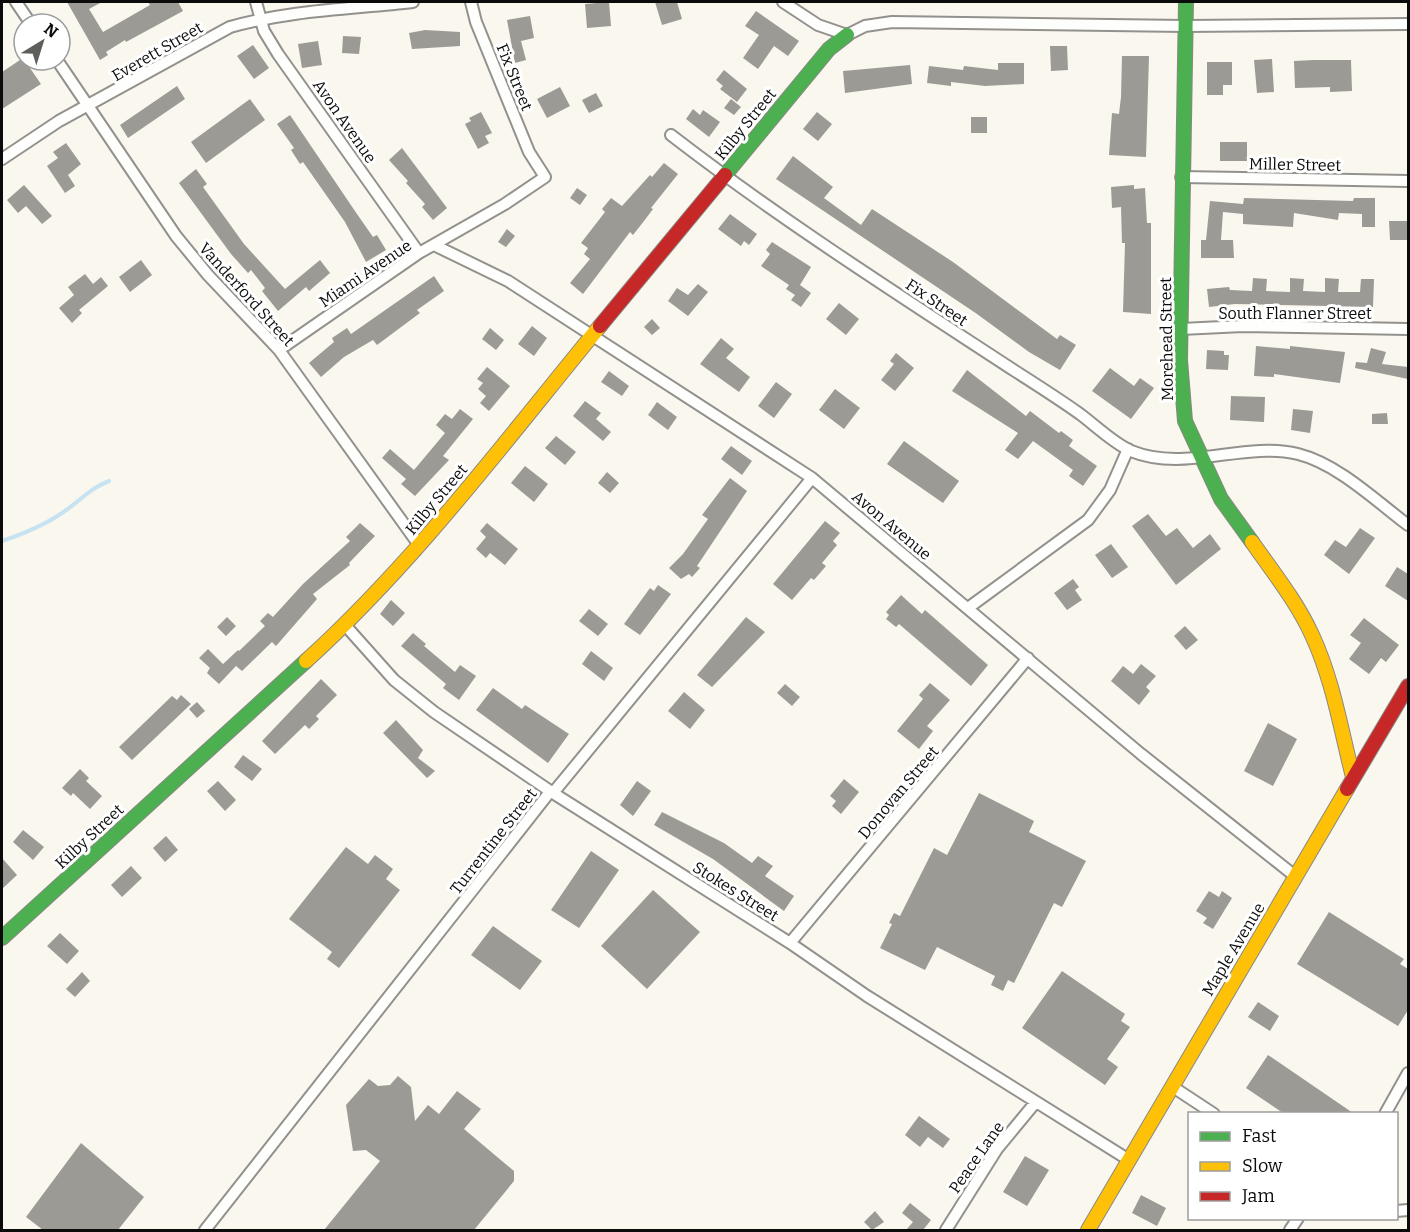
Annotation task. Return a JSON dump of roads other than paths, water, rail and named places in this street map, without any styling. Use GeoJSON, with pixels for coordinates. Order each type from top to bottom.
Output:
{"type":"FeatureCollection","features":[{"type":"Feature","properties":{"kind":"street","name":"Avon Avenue"},"geometry":{"type":"LineString","coordinates":[[256,2],[260,18],[278,54],[419,253]]}},
{"type":"Feature","properties":{"kind":"street","name":"Everett Street"},"geometry":{"type":"LineString","coordinates":[[2,159],[34,136],[230,27],[260,18],[314,10],[413,2]]}},
{"type":"Feature","properties":{"kind":"street","name":"Fix Street"},"geometry":{"type":"LineString","coordinates":[[469,225],[545,177],[529,152],[476,22],[471,2]]}},
{"type":"Feature","properties":{"kind":"street"},"geometry":{"type":"LineString","coordinates":[[783,2],[818,26],[847,35],[865,26],[892,22],[1185,26],[1408,24]]}},
{"type":"Feature","properties":{"kind":"street","name":"Morehead Street"},"geometry":{"type":"LineString","coordinates":[[1186,2],[1181,177],[1180,360],[1185,421],[1221,499],[1286,590],[1312,635],[1328,677],[1353,777]]}},
{"type":"Feature","properties":{"kind":"street","name":"Kilby Street"},"geometry":{"type":"LineString","coordinates":[[2,938],[345,625],[419,545],[829,49],[847,35]]}},
{"type":"Feature","properties":{"kind":"street","name":"Vanderford Street"},"geometry":{"type":"LineString","coordinates":[[65,72],[188,252],[279,350],[419,545]]}},
{"type":"Feature","properties":{"kind":"street","name":"Fix Street"},"geometry":{"type":"LineString","coordinates":[[671,135],[724,176],[1078,412],[1128,449],[1161,459],[1201,458],[1239,453],[1298,454],[1315,460],[1343,477],[1408,525]]}},
{"type":"Feature","properties":{"kind":"street","name":"Miller Street"},"geometry":{"type":"LineString","coordinates":[[1181,177],[1408,181]]}},
{"type":"Feature","properties":{"kind":"street","name":"Miami Avenue"},"geometry":{"type":"LineString","coordinates":[[279,350],[419,253],[436,246],[469,225]]}},
{"type":"Feature","properties":{"kind":"street","name":"Avon Avenue"},"geometry":{"type":"LineString","coordinates":[[436,246],[507,280],[812,478],[1230,826],[1295,876]]}},
{"type":"Feature","properties":{"kind":"street","name":"South Flanner Street"},"geometry":{"type":"LineString","coordinates":[[1181,329],[1243,326],[1408,329]]}},
{"type":"Feature","properties":{"kind":"street"},"geometry":{"type":"LineString","coordinates":[[968,608],[1088,520],[1110,490],[1128,449]]}},
{"type":"Feature","properties":{"kind":"street","name":"Turrentine Street"},"geometry":{"type":"LineString","coordinates":[[205,1230],[549,794],[554,792],[812,478]]}},
{"type":"Feature","properties":{"kind":"street","name":"Stokes Street"},"geometry":{"type":"LineString","coordinates":[[345,625],[371,656],[407,691],[554,792],[790,943],[867,996],[1129,1160]]}},
{"type":"Feature","properties":{"kind":"street","name":"Donovan Street"},"geometry":{"type":"LineString","coordinates":[[790,943],[1028,658]]}},
{"type":"Feature","properties":{"kind":"street","name":"Maple Avenue"},"geometry":{"type":"LineString","coordinates":[[1088,1230],[1408,686]]}},
{"type":"Feature","properties":{"kind":"street"},"geometry":{"type":"LineString","coordinates":[[1387,1112],[1408,1073]]}},
{"type":"Feature","properties":{"kind":"street"},"geometry":{"type":"LineString","coordinates":[[1173,1087],[1212,1112]]}},
{"type":"Feature","properties":{"kind":"street","name":"Peace Lane"},"geometry":{"type":"LineString","coordinates":[[946,1230],[997,1149],[1035,1103]]}},
{"type":"Feature","properties":{"kind":"waterway"},"geometry":{"type":"LineString","coordinates":[[2,541],[48,522],[96,487],[109,481]]}}]}
